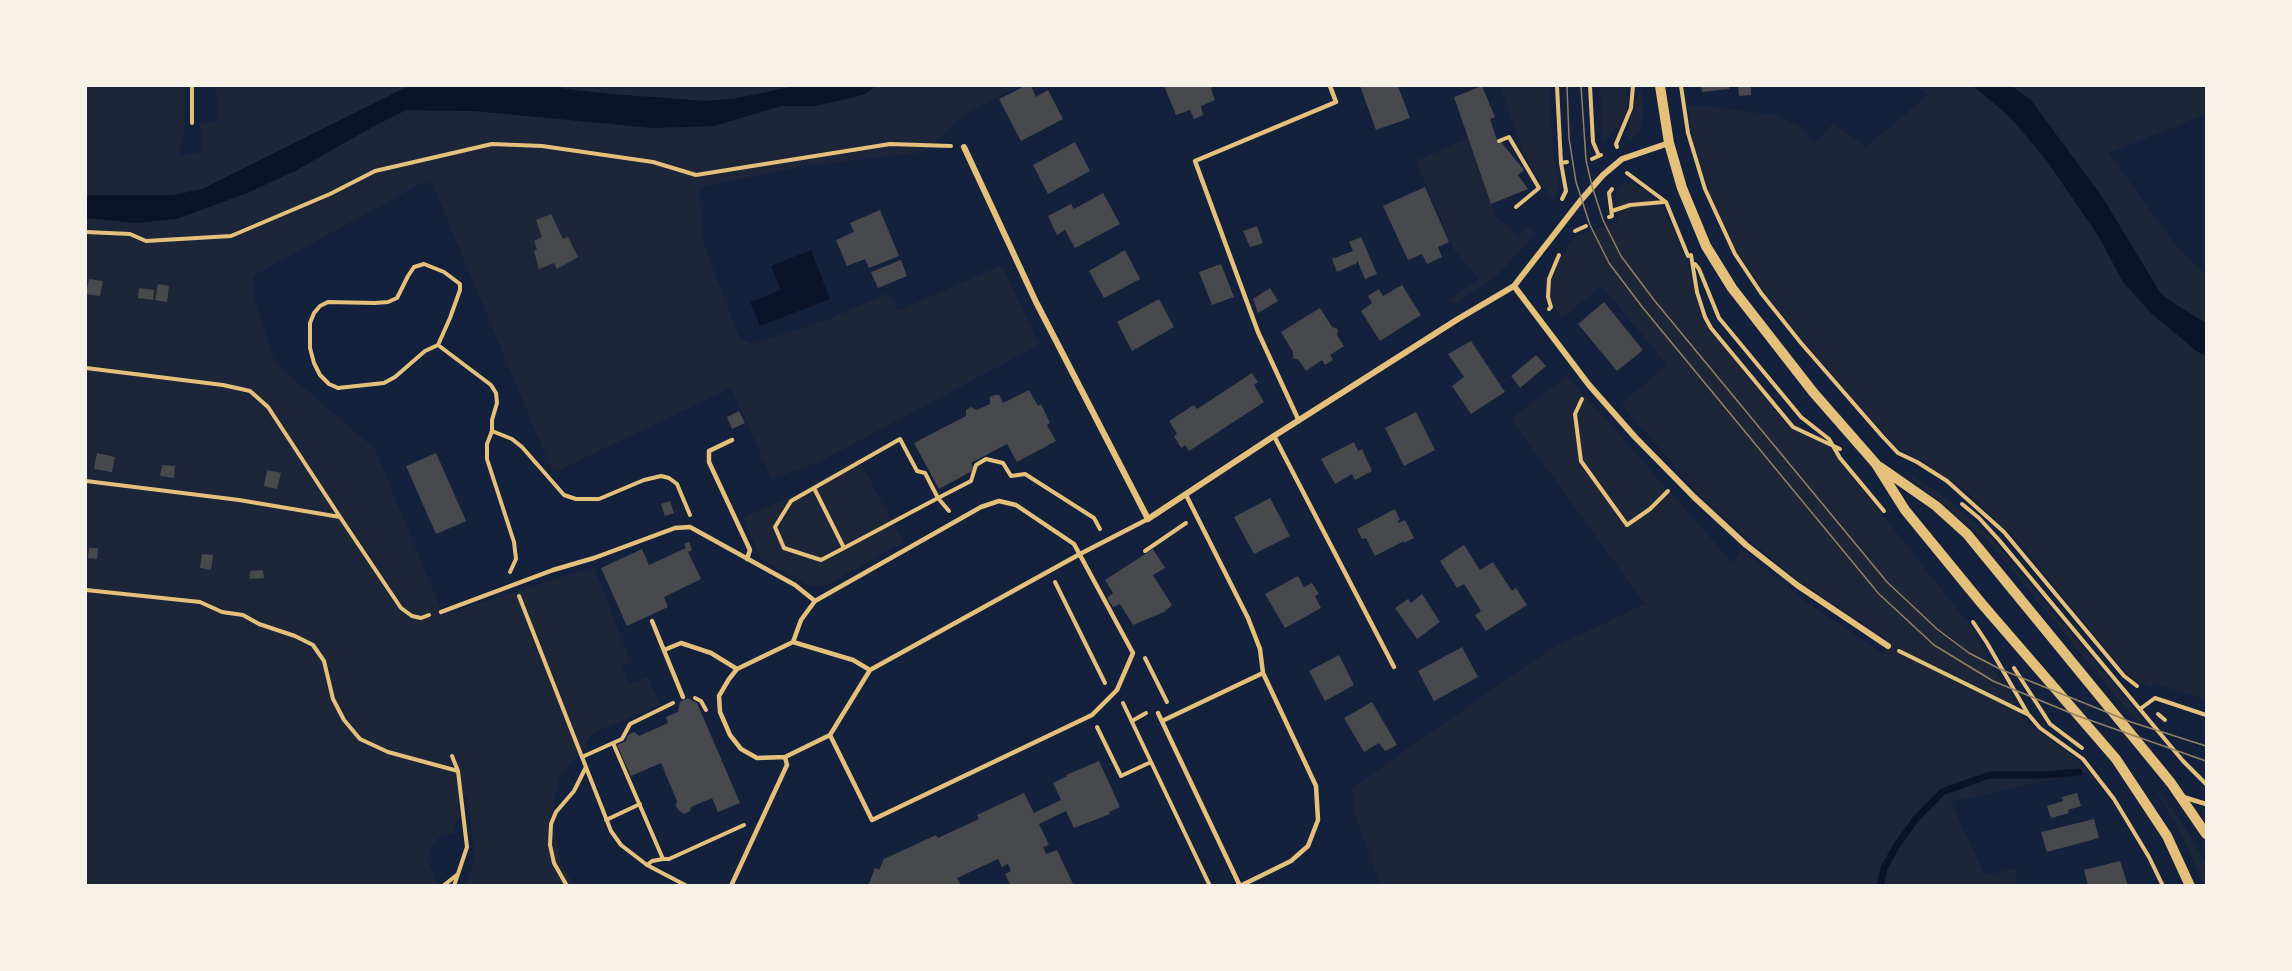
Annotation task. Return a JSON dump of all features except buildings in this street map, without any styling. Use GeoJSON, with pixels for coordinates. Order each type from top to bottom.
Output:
{"type":"FeatureCollection","features":[{"type":"Feature","properties":{"kind":"street"},"geometry":{"type":"LineString","coordinates":[[1660,86],[1669,143],[1678,177],[1706,246],[1732,288],[1813,392],[1876,464],[1905,510],[1982,604],[2116,759],[2167,836],[2190,885]]}},
{"type":"Feature","properties":{"kind":"street"},"geometry":{"type":"LineString","coordinates":[[964,147],[1036,302],[1148,519],[1274,436],[1514,286],[1603,175],[1622,159],[1669,143]]}},
{"type":"Feature","properties":{"kind":"street"},"geometry":{"type":"LineString","coordinates":[[1514,286],[1589,385],[1678,481],[1746,545],[1797,585],[1888,646]]}},
{"type":"Feature","properties":{"kind":"street"},"geometry":{"type":"LineString","coordinates":[[1876,464],[1936,506],[1967,534],[2181,796],[2206,834]]}},
{"type":"Feature","properties":{"kind":"lane"},"geometry":{"type":"LineString","coordinates":[[1299,421],[1258,332],[1195,161],[1336,102],[1330,86]]}},
{"type":"Feature","properties":{"kind":"lane"},"geometry":{"type":"LineString","coordinates":[[1274,436],[1394,666]]}},
{"type":"Feature","properties":{"kind":"lane"},"geometry":{"type":"LineString","coordinates":[[732,440],[709,451],[709,462],[750,550],[747,559]]}},
{"type":"Feature","properties":{"kind":"lane"},"geometry":{"type":"LineString","coordinates":[[1158,713],[1240,885],[1291,861],[1308,846],[1318,820],[1316,786],[1263,673],[1260,649],[1248,618],[1186,495]]}},
{"type":"Feature","properties":{"kind":"lane"},"geometry":{"type":"LineString","coordinates":[[793,642],[801,620],[815,602],[981,507],[999,501],[1016,505],[1074,544],[1133,653],[1117,690],[1092,715],[872,820],[830,735]]}},
{"type":"Feature","properties":{"kind":"lane"},"geometry":{"type":"LineString","coordinates":[[870,670],[853,660],[793,642],[737,669],[719,696],[720,712],[730,735],[741,749],[757,758],[785,757],[830,735],[870,670],[1148,519]]}},
{"type":"Feature","properties":{"kind":"lane"},"geometry":{"type":"LineString","coordinates":[[441,612],[675,528],[690,527],[795,585],[815,602]]}},
{"type":"Feature","properties":{"kind":"lane"},"geometry":{"type":"LineString","coordinates":[[652,621],[683,697]]}},
{"type":"Feature","properties":{"kind":"lane"},"geometry":{"type":"LineString","coordinates":[[664,650],[681,643],[711,653],[737,669]]}},
{"type":"Feature","properties":{"kind":"lane"},"geometry":{"type":"LineString","coordinates":[[1162,721],[1263,673]]}},
{"type":"Feature","properties":{"kind":"lane"},"geometry":{"type":"LineString","coordinates":[[730,885],[787,765],[785,757]]}},
{"type":"Feature","properties":{"kind":"lane"},"geometry":{"type":"LineString","coordinates":[[2181,796],[2206,804]]}},
{"type":"Feature","properties":{"kind":"path"},"geometry":{"type":"LineString","coordinates":[[192,86],[192,123]]}},
{"type":"Feature","properties":{"kind":"path"},"geometry":{"type":"LineString","coordinates":[[1557,86],[1561,163],[1566,191],[1561,201]]}},
{"type":"Feature","properties":{"kind":"path"},"geometry":{"type":"LineString","coordinates":[[1590,86],[1593,142],[1599,156]]}},
{"type":"Feature","properties":{"kind":"path"},"geometry":{"type":"LineString","coordinates":[[1618,141],[1630,108],[1633,86]]}},
{"type":"Feature","properties":{"kind":"path"},"geometry":{"type":"LineString","coordinates":[[1681,86],[1688,133],[1705,189],[1735,254],[1761,293],[1801,343],[1898,453],[1947,481],[2004,532],[2124,676],[2137,686]]}},
{"type":"Feature","properties":{"kind":"path"},"geometry":{"type":"LineString","coordinates":[[1679,114],[1694,172]]}},
{"type":"Feature","properties":{"kind":"path"},"geometry":{"type":"LineString","coordinates":[[1499,141],[1509,137],[1539,188],[1516,207]]}},
{"type":"Feature","properties":{"kind":"path"},"geometry":{"type":"LineString","coordinates":[[86,232],[130,234],[146,241],[231,236],[330,194],[375,171],[492,144],[542,146],[653,162],[696,175],[890,144],[964,147]]}},
{"type":"Feature","properties":{"kind":"path"},"geometry":{"type":"LineString","coordinates":[[1561,163],[1567,162]]}},
{"type":"Feature","properties":{"kind":"path"},"geometry":{"type":"LineString","coordinates":[[1623,179],[1628,175],[1668,201],[1690,248],[1697,292],[1711,328],[1793,427],[1843,452]]}},
{"type":"Feature","properties":{"kind":"path"},"geometry":{"type":"LineString","coordinates":[[1609,217],[1612,216],[1612,211],[1609,193],[1617,182]]}},
{"type":"Feature","properties":{"kind":"path"},"geometry":{"type":"LineString","coordinates":[[1612,211],[1630,205],[1668,201]]}},
{"type":"Feature","properties":{"kind":"path"},"geometry":{"type":"LineString","coordinates":[[1668,201],[1688,256]]}},
{"type":"Feature","properties":{"kind":"path"},"geometry":{"type":"LineString","coordinates":[[1570,239],[1576,231],[1586,226]]}},
{"type":"Feature","properties":{"kind":"path"},"geometry":{"type":"LineString","coordinates":[[1538,318],[1551,307],[1548,297],[1549,279],[1558,255],[1564,247]]}},
{"type":"Feature","properties":{"kind":"path"},"geometry":{"type":"LineString","coordinates":[[1726,250],[1731,260]]}},
{"type":"Feature","properties":{"kind":"path"},"geometry":{"type":"LineString","coordinates":[[424,264],[444,272],[460,284],[450,318],[438,345],[425,351],[384,383],[338,388],[329,384],[320,375],[314,363],[310,348],[310,323],[320,306],[328,302],[375,303],[388,302],[397,298],[414,267],[424,264]]}},
{"type":"Feature","properties":{"kind":"path"},"geometry":{"type":"LineString","coordinates":[[1695,264],[1719,318],[1801,417],[1829,439],[1840,458],[1889,517]]}},
{"type":"Feature","properties":{"kind":"path"},"geometry":{"type":"LineString","coordinates":[[1744,279],[1821,375]]}},
{"type":"Feature","properties":{"kind":"path"},"geometry":{"type":"LineString","coordinates":[[438,345],[491,385],[496,393],[497,403],[487,444],[487,459],[514,542],[516,559],[510,572],[606,820],[621,845],[647,865],[687,885]]}},
{"type":"Feature","properties":{"kind":"path"},"geometry":{"type":"LineString","coordinates":[[86,368],[223,385],[250,391],[268,407],[401,608],[412,616],[421,618],[441,612]]}},
{"type":"Feature","properties":{"kind":"path"},"geometry":{"type":"LineString","coordinates":[[1589,385],[1575,414],[1581,461],[1627,525],[1650,509],[1678,481]]}},
{"type":"Feature","properties":{"kind":"path"},"geometry":{"type":"LineString","coordinates":[[492,431],[522,447],[564,495],[576,499],[598,499],[644,480],[661,476],[669,478],[682,492],[692,519],[690,527]]}},
{"type":"Feature","properties":{"kind":"path"},"geometry":{"type":"LineString","coordinates":[[938,498],[925,473],[917,471],[900,439],[791,501],[775,527],[784,548],[821,560],[971,481],[976,465],[986,459],[1003,462],[1011,476],[1025,474],[1094,518],[1107,540]]}},
{"type":"Feature","properties":{"kind":"path"},"geometry":{"type":"LineString","coordinates":[[86,481],[239,500],[340,517]]}},
{"type":"Feature","properties":{"kind":"path"},"geometry":{"type":"LineString","coordinates":[[814,488],[844,548]]}},
{"type":"Feature","properties":{"kind":"path"},"geometry":{"type":"LineString","coordinates":[[1145,551],[1197,516]]}},
{"type":"Feature","properties":{"kind":"path"},"geometry":{"type":"LineString","coordinates":[[1049,571],[1107,686],[1117,690],[1210,885]]}},
{"type":"Feature","properties":{"kind":"path"},"geometry":{"type":"LineString","coordinates":[[86,590],[201,602],[222,612],[243,615],[259,624],[295,636],[313,645],[324,661],[333,699],[345,720],[360,739],[388,752],[458,771]]}},
{"type":"Feature","properties":{"kind":"path"},"geometry":{"type":"LineString","coordinates":[[1969,617],[1987,642],[2028,714],[2040,728],[2083,759],[2114,799],[2163,885]]}},
{"type":"Feature","properties":{"kind":"path"},"geometry":{"type":"LineString","coordinates":[[1888,646],[2028,714]]}},
{"type":"Feature","properties":{"kind":"path"},"geometry":{"type":"LineString","coordinates":[[1133,653],[1143,654],[1167,703]]}},
{"type":"Feature","properties":{"kind":"path"},"geometry":{"type":"LineString","coordinates":[[2015,670],[2050,724],[2088,753]]}},
{"type":"Feature","properties":{"kind":"path"},"geometry":{"type":"LineString","coordinates":[[582,757],[622,739],[630,724],[689,695],[701,701],[707,713],[720,712]]}},
{"type":"Feature","properties":{"kind":"path"},"geometry":{"type":"LineString","coordinates":[[2206,715],[2155,698],[2140,709],[2183,761],[2206,783]]}},
{"type":"Feature","properties":{"kind":"path"},"geometry":{"type":"LineString","coordinates":[[2158,714],[2165,720]]}},
{"type":"Feature","properties":{"kind":"path"},"geometry":{"type":"LineString","coordinates":[[1092,715],[1121,776],[1152,762]]}},
{"type":"Feature","properties":{"kind":"path"},"geometry":{"type":"LineString","coordinates":[[613,743],[663,859]]}},
{"type":"Feature","properties":{"kind":"path"},"geometry":{"type":"LineString","coordinates":[[452,756],[458,771],[467,847],[454,885]]}},
{"type":"Feature","properties":{"kind":"path"},"geometry":{"type":"LineString","coordinates":[[567,885],[554,863],[550,845],[551,824],[556,812],[574,791],[586,766]]}},
{"type":"Feature","properties":{"kind":"path"},"geometry":{"type":"LineString","coordinates":[[606,820],[640,804]]}},
{"type":"Feature","properties":{"kind":"path"},"geometry":{"type":"LineString","coordinates":[[647,865],[652,861],[669,859],[764,816]]}},
{"type":"Feature","properties":{"kind":"path"},"geometry":{"type":"LineString","coordinates":[[443,885],[458,873]]}},
{"type":"Feature","properties":{"kind":"shaded area"},"geometry":{"type":"Polygon","coordinates":[[[86,86],[185,86],[184,133],[178,156],[202,152],[200,124],[218,121],[216,86],[409,86],[202,189],[168,195],[176,219],[247,193],[406,110],[475,111],[653,128],[745,117],[781,106],[815,106],[865,94],[876,86],[1021,86],[968,112],[924,152],[805,166],[699,187],[704,245],[740,339],[752,344],[824,321],[889,293],[898,311],[1002,265],[1039,345],[819,462],[772,479],[731,388],[553,473],[432,183],[420,184],[253,276],[254,298],[275,363],[375,449],[443,615],[594,567],[630,661],[622,665],[629,684],[648,677],[660,705],[591,734],[584,749],[561,774],[554,800],[556,839],[562,866],[574,885],[464,885],[475,860],[467,793],[457,803],[459,819],[454,825],[454,833],[442,836],[435,841],[430,850],[428,860],[437,885],[86,885],[86,86]]]}},
{"type":"Feature","properties":{"kind":"shaded area"},"geometry":{"type":"Polygon","coordinates":[[[409,86],[555,86],[609,94],[707,101],[738,98],[796,86],[876,86],[865,94],[847,99],[815,106],[781,106],[714,126],[653,128],[475,111],[406,110],[295,171],[247,193],[176,219],[136,223],[86,218],[86,195],[175,195],[202,189],[409,86]]]}},
{"type":"Feature","properties":{"kind":"shaded area"},"geometry":{"type":"Polygon","coordinates":[[[555,86],[796,86],[738,98],[707,101],[609,94],[555,86]]]}},
{"type":"Feature","properties":{"kind":"shaded area"},"geometry":{"type":"Polygon","coordinates":[[[1500,86],[1549,86],[1553,153],[1560,189],[1552,201],[1523,152],[1500,86]]]}},
{"type":"Feature","properties":{"kind":"shaded area"},"geometry":{"type":"Polygon","coordinates":[[[1600,86],[1626,87],[1627,107],[1623,120],[1603,142],[1600,86]]]}},
{"type":"Feature","properties":{"kind":"shaded area"},"geometry":{"type":"Polygon","coordinates":[[[1641,86],[1643,117],[1639,131],[1629,143],[1630,120],[1641,86]]]}},
{"type":"Feature","properties":{"kind":"shaded area"},"geometry":{"type":"Polygon","coordinates":[[[1917,86],[1973,86],[2009,116],[2047,161],[2099,237],[2124,282],[2151,313],[2195,350],[2206,356],[2206,700],[2154,683],[2151,688],[2128,676],[2010,531],[2008,532],[1973,497],[1919,459],[1900,450],[1884,435],[1765,293],[1737,253],[1725,229],[1695,151],[1688,107],[1703,106],[1775,115],[1801,127],[1814,144],[1833,123],[1866,147],[1928,95],[1917,86]]]}},
{"type":"Feature","properties":{"kind":"shaded area"},"geometry":{"type":"Polygon","coordinates":[[[1973,86],[2012,86],[2031,100],[2103,198],[2161,294],[2206,323],[2206,356],[2195,350],[2151,313],[2123,282],[2099,237],[2047,161],[2009,116],[1973,86]]]}},
{"type":"Feature","properties":{"kind":"shaded area"},"geometry":{"type":"Polygon","coordinates":[[[2012,86],[2203,86],[2206,92],[2206,114],[2109,153],[2176,246],[2206,274],[2206,323],[2161,294],[2103,198],[2012,86]]]}},
{"type":"Feature","properties":{"kind":"shaded area"},"geometry":{"type":"Polygon","coordinates":[[[1469,138],[1495,215],[1518,237],[1529,226],[1534,235],[1496,277],[1455,304],[1449,299],[1479,279],[1454,250],[1416,161],[1469,138]]]}},
{"type":"Feature","properties":{"kind":"shaded area"},"geometry":{"type":"Polygon","coordinates":[[[1630,183],[1646,191],[1665,212],[1685,256],[1703,318],[1709,329],[1791,429],[1828,446],[1973,629],[1987,657],[2027,723],[2080,761],[2103,791],[2085,772],[1951,802],[1985,875],[2017,868],[2016,885],[1381,886],[1355,815],[1352,788],[1550,649],[1645,604],[1511,419],[1567,376],[1733,563],[1741,549],[1808,603],[1883,653],[1891,642],[1800,582],[1749,540],[1698,493],[1621,404],[1667,365],[1602,286],[1562,318],[1553,306],[1549,297],[1551,279],[1559,259],[1575,236],[1617,222],[1616,192],[1620,186],[1630,183]]]}},
{"type":"Feature","properties":{"kind":"shaded area"},"geometry":{"type":"Polygon","coordinates":[[[811,250],[830,299],[760,326],[750,302],[781,290],[771,266],[811,250]]]}},
{"type":"Feature","properties":{"kind":"shaded area"},"geometry":{"type":"Polygon","coordinates":[[[858,458],[903,542],[827,585],[809,585],[761,559],[743,518],[788,498],[858,458]]]}},
{"type":"Feature","properties":{"kind":"shaded area"},"geometry":{"type":"Polygon","coordinates":[[[1895,465],[1944,496],[1994,541],[2144,721],[2134,718],[1990,543],[1895,465]]]}},
{"type":"Feature","properties":{"kind":"shaded area"},"geometry":{"type":"Polygon","coordinates":[[[2158,790],[2184,826],[2206,863],[2206,885],[2204,885],[2179,829],[2156,791],[2158,790]]]}},
{"type":"Feature","properties":{"kind":"waterway"},"geometry":{"type":"LineString","coordinates":[[1880,886],[1884,868],[1897,845],[1915,820],[1942,792],[1989,775],[2079,772]]}},
{"type":"Feature","properties":{"kind":"tram line"},"geometry":{"type":"LineString","coordinates":[[1567,86],[1569,138],[1576,182],[1590,225],[1609,263],[1643,308],[1879,594],[1934,645],[1993,681],[2078,716],[2206,761]]}},
{"type":"Feature","properties":{"kind":"tram line"},"geometry":{"type":"LineString","coordinates":[[1581,86],[1586,160],[1592,186],[1603,220],[1621,256],[1654,300],[1887,582],[1937,629],[1969,653],[2000,669],[2131,722],[2206,746]]}}]}
